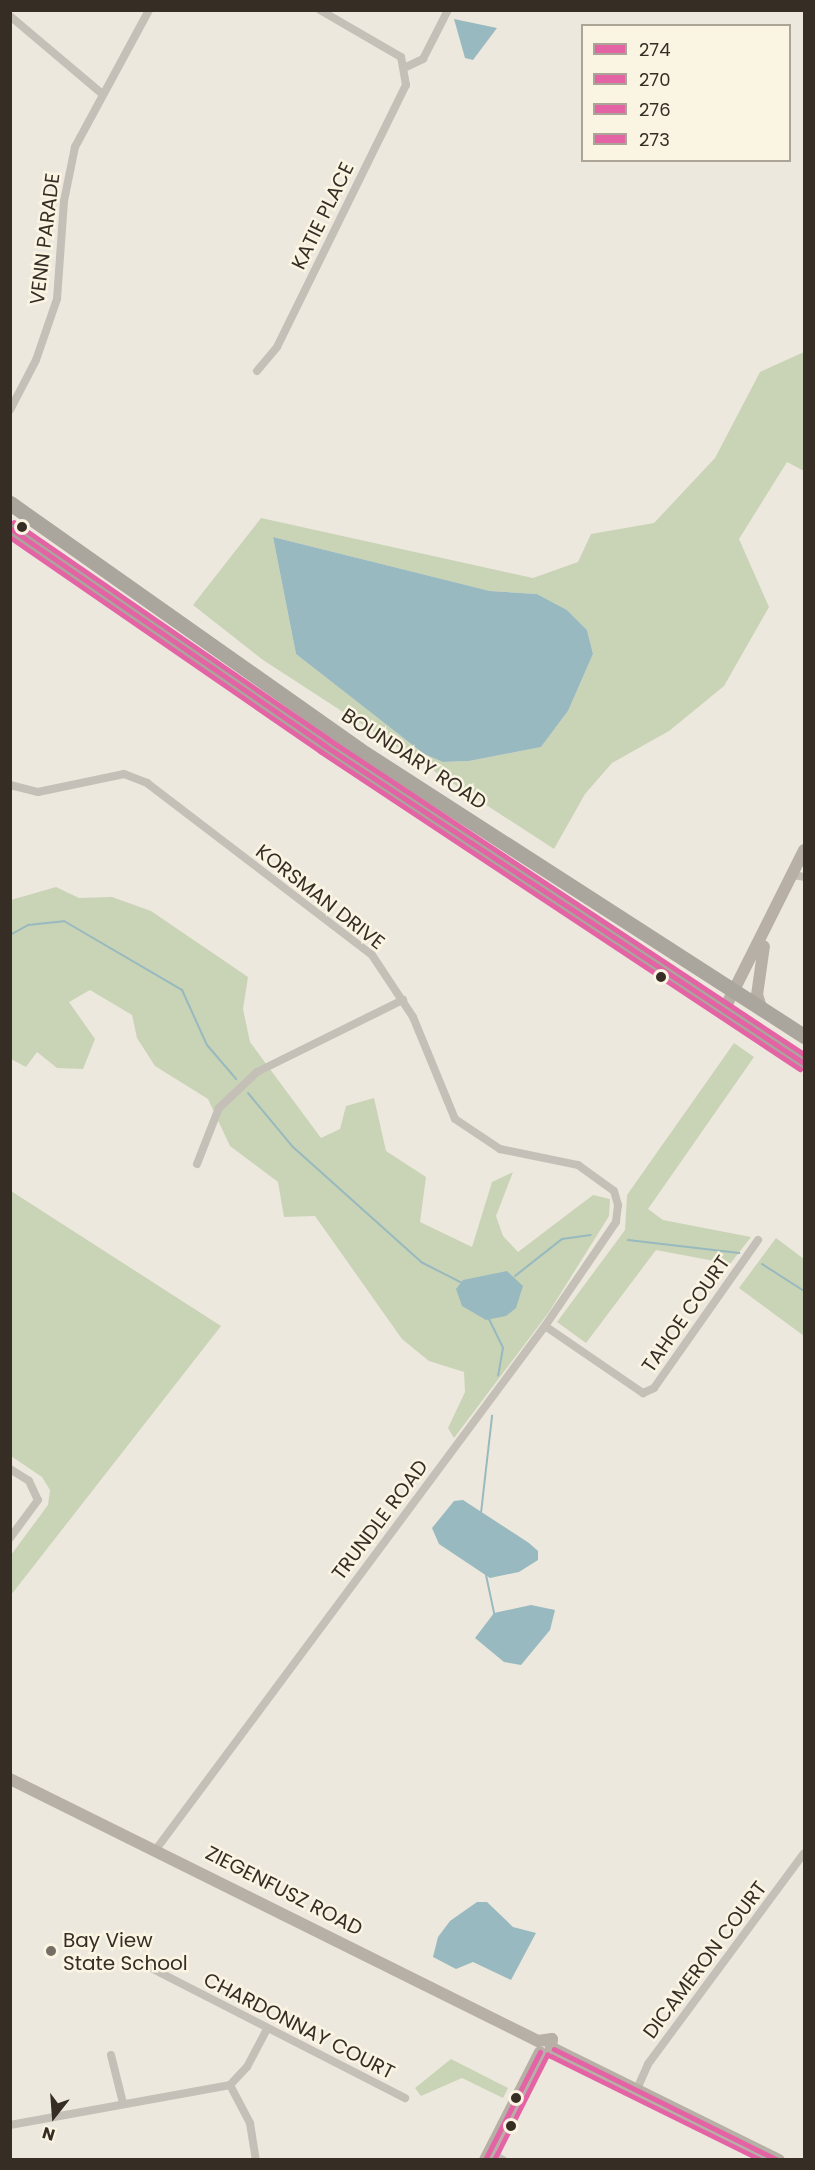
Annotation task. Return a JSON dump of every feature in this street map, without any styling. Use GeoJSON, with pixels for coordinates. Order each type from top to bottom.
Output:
{"type":"FeatureCollection","features":[{"type":"Feature","properties":{"kind":"highway","name":"BOUNDARY ROAD"},"geometry":{"type":"LineString","coordinates":[[10,503],[360,750],[761,1006],[804,1036]]}},
{"type":"Feature","properties":{"kind":"highway","name":"BOUNDARY ROAD"},"geometry":{"type":"LineString","coordinates":[[10,528],[804,1063]]}},
{"type":"Feature","properties":{"kind":"street","name":"VENN PARADE"},"geometry":{"type":"LineString","coordinates":[[10,410],[48,332],[62,268],[68,173],[100,92],[149,10]]}},
{"type":"Feature","properties":{"kind":"street"},"geometry":{"type":"LineString","coordinates":[[320,10],[402,57],[407,69],[423,59],[448,10]]}},
{"type":"Feature","properties":{"kind":"street"},"geometry":{"type":"LineString","coordinates":[[10,16],[100,92]]}},
{"type":"Feature","properties":{"kind":"street","name":"KATIE PLACE"},"geometry":{"type":"LineString","coordinates":[[257,371],[277,347],[406,85],[407,69]]}},
{"type":"Feature","properties":{"kind":"street","name":"KORSMAN DRIVE"},"geometry":{"type":"LineString","coordinates":[[10,785],[38,792],[124,774],[147,783],[372,955],[404,1000],[455,1119],[478,1139],[500,1149],[578,1165],[614,1191],[618,1205]]}},
{"type":"Feature","properties":{"kind":"street"},"geometry":{"type":"LineString","coordinates":[[724,1010],[766,930],[799,876],[804,850]]}},
{"type":"Feature","properties":{"kind":"street"},"geometry":{"type":"LineString","coordinates":[[761,1006],[757,995],[766,930]]}},
{"type":"Feature","properties":{"kind":"street"},"geometry":{"type":"LineString","coordinates":[[197,1164],[219,1108],[257,1072],[404,1000]]}},
{"type":"Feature","properties":{"kind":"street","name":"TRUNDLE ROAD"},"geometry":{"type":"LineString","coordinates":[[157,1848],[545,1326],[616,1222],[618,1205]]}},
{"type":"Feature","properties":{"kind":"street","name":"TAHOE COURT"},"geometry":{"type":"LineString","coordinates":[[545,1326],[643,1393],[654,1388],[759,1240]]}},
{"type":"Feature","properties":{"kind":"street"},"geometry":{"type":"LineString","coordinates":[[10,1469],[29,1481],[38,1500],[10,1538]]}},
{"type":"Feature","properties":{"kind":"street","name":"ZIEGENFUSZ ROAD"},"geometry":{"type":"LineString","coordinates":[[10,1779],[157,1848],[539,2047]]}},
{"type":"Feature","properties":{"kind":"street","name":"DICAMERON COURT"},"geometry":{"type":"LineString","coordinates":[[637,2089],[648,2064],[804,1853]]}},
{"type":"Feature","properties":{"kind":"street","name":"CHARDONNAY COURT"},"geometry":{"type":"LineString","coordinates":[[147,1966],[405,2098]]}},
{"type":"Feature","properties":{"kind":"street"},"geometry":{"type":"LineString","coordinates":[[10,2125],[230,2085],[247,2067],[267,2029]]}},
{"type":"Feature","properties":{"kind":"street"},"geometry":{"type":"LineString","coordinates":[[503,2160],[487,2156],[539,2047],[554,2049],[779,2160]]}},
{"type":"Feature","properties":{"kind":"street"},"geometry":{"type":"LineString","coordinates":[[111,2055],[123,2103]]}},
{"type":"Feature","properties":{"kind":"street"},"geometry":{"type":"LineString","coordinates":[[230,2085],[250,2123],[256,2160]]}},
{"type":"Feature","properties":{"kind":"green space"},"geometry":{"type":"Polygon","coordinates":[[[804,352],[804,471],[787,462],[739,539],[769,607],[724,686],[669,731],[612,763],[585,794],[554,849],[263,660],[193,605],[261,518],[533,578],[578,562],[591,534],[654,523],[715,458],[760,372],[804,352]],[[273,537],[296,654],[424,754],[443,762],[469,761],[541,747],[568,711],[593,654],[587,630],[567,610],[537,594],[490,591],[273,537]]]}},
{"type":"Feature","properties":{"kind":"green space"},"geometry":{"type":"Polygon","coordinates":[[[56,887],[79,898],[112,897],[151,911],[248,977],[243,1009],[250,1042],[321,1138],[340,1129],[346,1106],[374,1098],[386,1151],[426,1177],[420,1222],[472,1247],[492,1182],[513,1172],[496,1216],[503,1236],[518,1252],[593,1195],[610,1199],[609,1216],[549,1312],[454,1438],[448,1428],[465,1392],[464,1372],[429,1361],[402,1339],[315,1216],[284,1217],[278,1182],[230,1146],[208,1099],[155,1066],[137,1038],[132,1015],[90,990],[69,1002],[95,1039],[83,1069],[57,1068],[37,1052],[26,1067],[11,1059],[11,900],[56,887]]]}},
{"type":"Feature","properties":{"kind":"green space"},"geometry":{"type":"Polygon","coordinates":[[[734,1043],[754,1057],[648,1209],[663,1220],[751,1237],[730,1264],[656,1250],[586,1343],[557,1322],[625,1230],[627,1195],[734,1043]]]}},
{"type":"Feature","properties":{"kind":"green space"},"geometry":{"type":"Polygon","coordinates":[[[11,1191],[221,1326],[11,1595],[11,1555],[48,1505],[50,1490],[42,1477],[11,1456],[11,1191]]]}},
{"type":"Feature","properties":{"kind":"green space"},"geometry":{"type":"Polygon","coordinates":[[[776,1238],[804,1259],[804,1336],[739,1288],[776,1238]]]}},
{"type":"Feature","properties":{"kind":"green space"},"geometry":{"type":"Polygon","coordinates":[[[451,2059],[508,2088],[503,2098],[462,2078],[421,2096],[415,2088],[451,2059]]]}},
{"type":"Feature","properties":{"kind":"water"},"geometry":{"type":"Polygon","coordinates":[[[454,19],[497,28],[473,60],[465,58],[454,19]]]}},
{"type":"Feature","properties":{"kind":"water"},"geometry":{"type":"Polygon","coordinates":[[[273,537],[490,591],[537,594],[567,610],[587,630],[593,654],[568,711],[541,747],[469,761],[443,762],[424,754],[296,654],[273,537]]]}},
{"type":"Feature","properties":{"kind":"water"},"geometry":{"type":"Polygon","coordinates":[[[507,1271],[523,1286],[516,1308],[506,1316],[486,1320],[462,1306],[456,1289],[463,1280],[507,1271]]]}},
{"type":"Feature","properties":{"kind":"water"},"geometry":{"type":"Polygon","coordinates":[[[463,1500],[529,1543],[538,1551],[538,1560],[519,1572],[490,1578],[439,1544],[432,1528],[454,1501],[463,1500]]]}},
{"type":"Feature","properties":{"kind":"water"},"geometry":{"type":"Polygon","coordinates":[[[531,1605],[555,1610],[550,1630],[521,1665],[504,1662],[475,1638],[494,1613],[531,1605]]]}},
{"type":"Feature","properties":{"kind":"water"},"geometry":{"type":"Polygon","coordinates":[[[477,1902],[487,1902],[513,1927],[536,1933],[511,1980],[473,1962],[456,1969],[433,1957],[438,1937],[450,1921],[477,1902]]]}},
{"type":"Feature","properties":{"kind":"waterway"},"geometry":{"type":"LineString","coordinates":[[10,935],[28,925],[64,921],[182,990],[207,1045],[236,1079]]}},
{"type":"Feature","properties":{"kind":"waterway"},"geometry":{"type":"LineString","coordinates":[[248,1093],[293,1147],[421,1262],[462,1283]]}},
{"type":"Feature","properties":{"kind":"waterway"},"geometry":{"type":"LineString","coordinates":[[515,1276],[562,1239],[591,1235]]}},
{"type":"Feature","properties":{"kind":"waterway"},"geometry":{"type":"LineString","coordinates":[[628,1240],[739,1253]]}},
{"type":"Feature","properties":{"kind":"waterway"},"geometry":{"type":"LineString","coordinates":[[762,1264],[804,1291]]}},
{"type":"Feature","properties":{"kind":"waterway"},"geometry":{"type":"LineString","coordinates":[[488,1317],[503,1348],[498,1376]]}},
{"type":"Feature","properties":{"kind":"waterway"},"geometry":{"type":"LineString","coordinates":[[481,1513],[492,1416]]}},
{"type":"Feature","properties":{"kind":"waterway"},"geometry":{"type":"LineString","coordinates":[[486,1575],[494,1614]]}},
{"type":"Feature","properties":{"kind":"transit line","name":"276"},"geometry":{"type":"LineString","coordinates":[[14,522],[328,739],[804,1054]]}},
{"type":"Feature","properties":{"kind":"transit line","name":"274"},"geometry":{"type":"LineString","coordinates":[[10,528],[324,745],[804,1063]]}},
{"type":"Feature","properties":{"kind":"transit line","name":"270"},"geometry":{"type":"LineString","coordinates":[[10,537],[320,751],[800,1069]]}},
{"type":"Feature","properties":{"kind":"transit line","name":"274"},"geometry":{"type":"LineString","coordinates":[[554,2049],[778,2160]]}},
{"type":"Feature","properties":{"kind":"transit line","name":"274"},"geometry":{"type":"LineString","coordinates":[[485,2160],[540,2052]]}},
{"type":"Feature","properties":{"kind":"transit line","name":"273"},"geometry":{"type":"LineString","coordinates":[[494,2160],[547,2055]]}},
{"type":"Feature","properties":{"kind":"transit line","name":"273"},"geometry":{"type":"LineString","coordinates":[[551,2056],[761,2160]]}},
{"type":"Feature","properties":{"kind":"place","name":"Bay View State School"},"geometry":{"type":"Point","coordinates":[51,1951]}}]}
